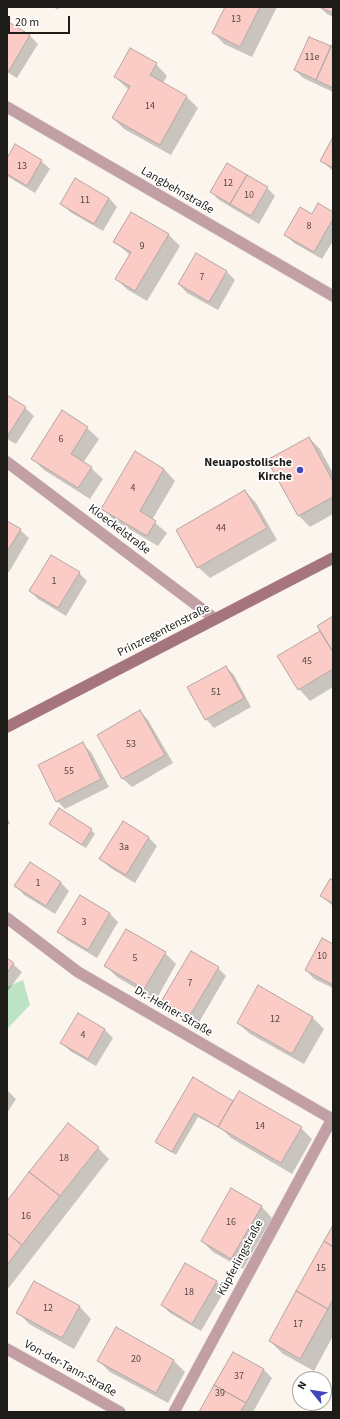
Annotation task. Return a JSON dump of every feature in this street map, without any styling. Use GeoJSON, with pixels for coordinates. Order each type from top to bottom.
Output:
{"type":"FeatureCollection","features":[{"type":"Feature","properties":{"kind":"main road","name":"Prinzregentenstraße"},"geometry":{"type":"LineString","coordinates":[[7,727],[333,558]]}},
{"type":"Feature","properties":{"kind":"street","name":"Langbehnstraße"},"geometry":{"type":"LineString","coordinates":[[7,107],[333,296]]}},
{"type":"Feature","properties":{"kind":"street","name":"Kloeckelstraße"},"geometry":{"type":"LineString","coordinates":[[7,462],[215,619]]}},
{"type":"Feature","properties":{"kind":"street","name":"Dr.-Hefner-Straße"},"geometry":{"type":"LineString","coordinates":[[7,918],[78,972],[332,1118]]}},
{"type":"Feature","properties":{"kind":"street","name":"Küpferlingstraße"},"geometry":{"type":"LineString","coordinates":[[174,1412],[332,1118]]}},
{"type":"Feature","properties":{"kind":"street","name":"Von-der-Tann-Straße"},"geometry":{"type":"LineString","coordinates":[[7,1349],[120,1412]]}},
{"type":"Feature","properties":{"kind":"green space"},"geometry":{"type":"Polygon","coordinates":[[[23,980],[30,1005],[7,1029],[7,987],[23,980]]]}},
{"type":"Feature","properties":{"kind":"building"},"geometry":{"type":"Polygon","coordinates":[[[225,7],[260,7],[240,47],[212,33],[225,7]]]}},
{"type":"Feature","properties":{"kind":"building"},"geometry":{"type":"Polygon","coordinates":[[[319,7],[333,7],[333,13],[319,7]]]}},
{"type":"Feature","properties":{"kind":"building"},"geometry":{"type":"Polygon","coordinates":[[[7,21],[30,35],[9,71],[7,70],[7,21]]]}},
{"type":"Feature","properties":{"kind":"building"},"geometry":{"type":"Polygon","coordinates":[[[309,37],[331,46],[316,80],[294,70],[309,37]]]}},
{"type":"Feature","properties":{"kind":"building"},"geometry":{"type":"Polygon","coordinates":[[[331,46],[333,47],[333,88],[316,80],[331,46]]]}},
{"type":"Feature","properties":{"kind":"building"},"geometry":{"type":"Polygon","coordinates":[[[130,48],[157,63],[150,75],[187,96],[160,145],[112,118],[130,86],[114,77],[130,48]]]}},
{"type":"Feature","properties":{"kind":"building"},"geometry":{"type":"Polygon","coordinates":[[[333,137],[333,168],[320,161],[333,137]]]}},
{"type":"Feature","properties":{"kind":"building"},"geometry":{"type":"Polygon","coordinates":[[[15,144],[42,160],[27,186],[7,174],[7,158],[15,144]]]}},
{"type":"Feature","properties":{"kind":"building"},"geometry":{"type":"Polygon","coordinates":[[[227,163],[247,175],[230,204],[210,192],[227,163]]]}},
{"type":"Feature","properties":{"kind":"building"},"geometry":{"type":"Polygon","coordinates":[[[247,175],[268,187],[251,216],[230,204],[247,175]]]}},
{"type":"Feature","properties":{"kind":"building"},"geometry":{"type":"Polygon","coordinates":[[[75,178],[109,198],[94,224],[60,204],[75,178]]]}},
{"type":"Feature","properties":{"kind":"building"},"geometry":{"type":"Polygon","coordinates":[[[318,203],[333,212],[333,219],[314,252],[284,235],[300,207],[312,214],[318,203]]]}},
{"type":"Feature","properties":{"kind":"building"},"geometry":{"type":"Polygon","coordinates":[[[131,212],[169,234],[135,291],[115,279],[131,252],[113,242],[131,212]]]}},
{"type":"Feature","properties":{"kind":"building"},"geometry":{"type":"Polygon","coordinates":[[[196,253],[227,271],[209,302],[178,284],[196,253]]]}},
{"type":"Feature","properties":{"kind":"building"},"geometry":{"type":"Polygon","coordinates":[[[7,395],[26,407],[7,437],[7,395]]]}},
{"type":"Feature","properties":{"kind":"building"},"geometry":{"type":"Polygon","coordinates":[[[62,410],[88,427],[71,454],[92,467],[78,488],[31,459],[62,410]]]}},
{"type":"Feature","properties":{"kind":"building","name":"Neuapostolische Kirche"},"geometry":{"type":"Polygon","coordinates":[[[309,437],[333,481],[333,497],[298,516],[267,460],[309,437]]]}},
{"type":"Feature","properties":{"kind":"building"},"geometry":{"type":"Polygon","coordinates":[[[135,451],[164,469],[140,511],[156,521],[147,536],[101,509],[135,451]]]}},
{"type":"Feature","properties":{"kind":"building"},"geometry":{"type":"Polygon","coordinates":[[[245,490],[267,528],[197,568],[176,530],[245,490]]]}},
{"type":"Feature","properties":{"kind":"building"},"geometry":{"type":"Polygon","coordinates":[[[7,521],[21,529],[7,552],[7,521]]]}},
{"type":"Feature","properties":{"kind":"building"},"geometry":{"type":"Polygon","coordinates":[[[51,555],[80,572],[58,608],[29,591],[51,555]]]}},
{"type":"Feature","properties":{"kind":"building"},"geometry":{"type":"Polygon","coordinates":[[[333,616],[333,652],[317,626],[333,616]]]}},
{"type":"Feature","properties":{"kind":"building"},"geometry":{"type":"Polygon","coordinates":[[[320,631],[333,652],[333,669],[298,690],[277,656],[320,631]]]}},
{"type":"Feature","properties":{"kind":"building"},"geometry":{"type":"Polygon","coordinates":[[[226,666],[244,698],[205,720],[187,687],[226,666]]]}},
{"type":"Feature","properties":{"kind":"building"},"geometry":{"type":"Polygon","coordinates":[[[140,710],[165,755],[122,779],[97,735],[140,710]]]}},
{"type":"Feature","properties":{"kind":"building"},"geometry":{"type":"Polygon","coordinates":[[[83,742],[101,779],[56,802],[38,765],[83,742]]]}},
{"type":"Feature","properties":{"kind":"building"},"geometry":{"type":"Polygon","coordinates":[[[59,808],[92,829],[82,845],[49,824],[59,808]]]}},
{"type":"Feature","properties":{"kind":"building"},"geometry":{"type":"Polygon","coordinates":[[[123,821],[149,837],[126,875],[99,859],[123,821]]]}},
{"type":"Feature","properties":{"kind":"building"},"geometry":{"type":"Polygon","coordinates":[[[30,862],[61,882],[46,906],[14,886],[30,862]]]}},
{"type":"Feature","properties":{"kind":"building"},"geometry":{"type":"Polygon","coordinates":[[[330,879],[333,880],[333,903],[320,896],[330,879]]]}},
{"type":"Feature","properties":{"kind":"building"},"geometry":{"type":"Polygon","coordinates":[[[80,895],[110,913],[88,950],[57,932],[80,895]]]}},
{"type":"Feature","properties":{"kind":"building"},"geometry":{"type":"Polygon","coordinates":[[[126,929],[166,952],[144,989],[104,966],[126,929]]]}},
{"type":"Feature","properties":{"kind":"building"},"geometry":{"type":"Polygon","coordinates":[[[322,938],[333,944],[333,985],[305,970],[322,938]]]}},
{"type":"Feature","properties":{"kind":"building"},"geometry":{"type":"Polygon","coordinates":[[[191,951],[219,967],[189,1017],[162,1000],[191,951]]]}},
{"type":"Feature","properties":{"kind":"building"},"geometry":{"type":"Polygon","coordinates":[[[7,958],[14,963],[7,973],[7,958]]]}},
{"type":"Feature","properties":{"kind":"building"},"geometry":{"type":"Polygon","coordinates":[[[258,985],[313,1017],[292,1054],[237,1023],[258,985]]]}},
{"type":"Feature","properties":{"kind":"building"},"geometry":{"type":"Polygon","coordinates":[[[78,1013],[105,1029],[88,1059],[60,1043],[78,1013]]]}},
{"type":"Feature","properties":{"kind":"building"},"geometry":{"type":"Polygon","coordinates":[[[193,1077],[233,1101],[218,1127],[194,1113],[172,1152],[155,1142],[193,1077]]]}},
{"type":"Feature","properties":{"kind":"building"},"geometry":{"type":"Polygon","coordinates":[[[239,1091],[302,1127],[281,1163],[218,1127],[239,1091]]]}},
{"type":"Feature","properties":{"kind":"building"},"geometry":{"type":"Polygon","coordinates":[[[68,1123],[99,1147],[60,1196],[29,1172],[68,1123]]]}},
{"type":"Feature","properties":{"kind":"building"},"geometry":{"type":"Polygon","coordinates":[[[29,1172],[60,1196],[22,1245],[7,1233],[7,1201],[29,1172]]]}},
{"type":"Feature","properties":{"kind":"building"},"geometry":{"type":"Polygon","coordinates":[[[231,1188],[262,1206],[231,1259],[201,1241],[231,1188]]]}},
{"type":"Feature","properties":{"kind":"building"},"geometry":{"type":"Polygon","coordinates":[[[333,1225],[333,1247],[324,1241],[333,1225]]]}},
{"type":"Feature","properties":{"kind":"building"},"geometry":{"type":"Polygon","coordinates":[[[7,1233],[22,1245],[7,1265],[7,1233]]]}},
{"type":"Feature","properties":{"kind":"building"},"geometry":{"type":"Polygon","coordinates":[[[324,1241],[333,1247],[333,1299],[328,1309],[296,1291],[324,1241]]]}},
{"type":"Feature","properties":{"kind":"building"},"geometry":{"type":"Polygon","coordinates":[[[185,1263],[217,1281],[192,1324],[161,1305],[185,1263]]]}},
{"type":"Feature","properties":{"kind":"building"},"geometry":{"type":"Polygon","coordinates":[[[34,1281],[80,1306],[62,1338],[16,1313],[34,1281]]]}},
{"type":"Feature","properties":{"kind":"building"},"geometry":{"type":"Polygon","coordinates":[[[296,1291],[328,1309],[300,1359],[269,1341],[296,1291]]]}},
{"type":"Feature","properties":{"kind":"building"},"geometry":{"type":"Polygon","coordinates":[[[116,1327],[174,1360],[156,1393],[97,1361],[116,1327]]]}},
{"type":"Feature","properties":{"kind":"building"},"geometry":{"type":"Polygon","coordinates":[[[233,1352],[264,1369],[246,1403],[214,1385],[233,1352]]]}},
{"type":"Feature","properties":{"kind":"building"},"geometry":{"type":"Polygon","coordinates":[[[214,1385],[246,1403],[240,1412],[199,1412],[214,1385]]]}},
{"type":"Feature","properties":{"kind":"place","name":"Neuapostolische Kirche"},"geometry":{"type":"Point","coordinates":[300,470]}}]}
